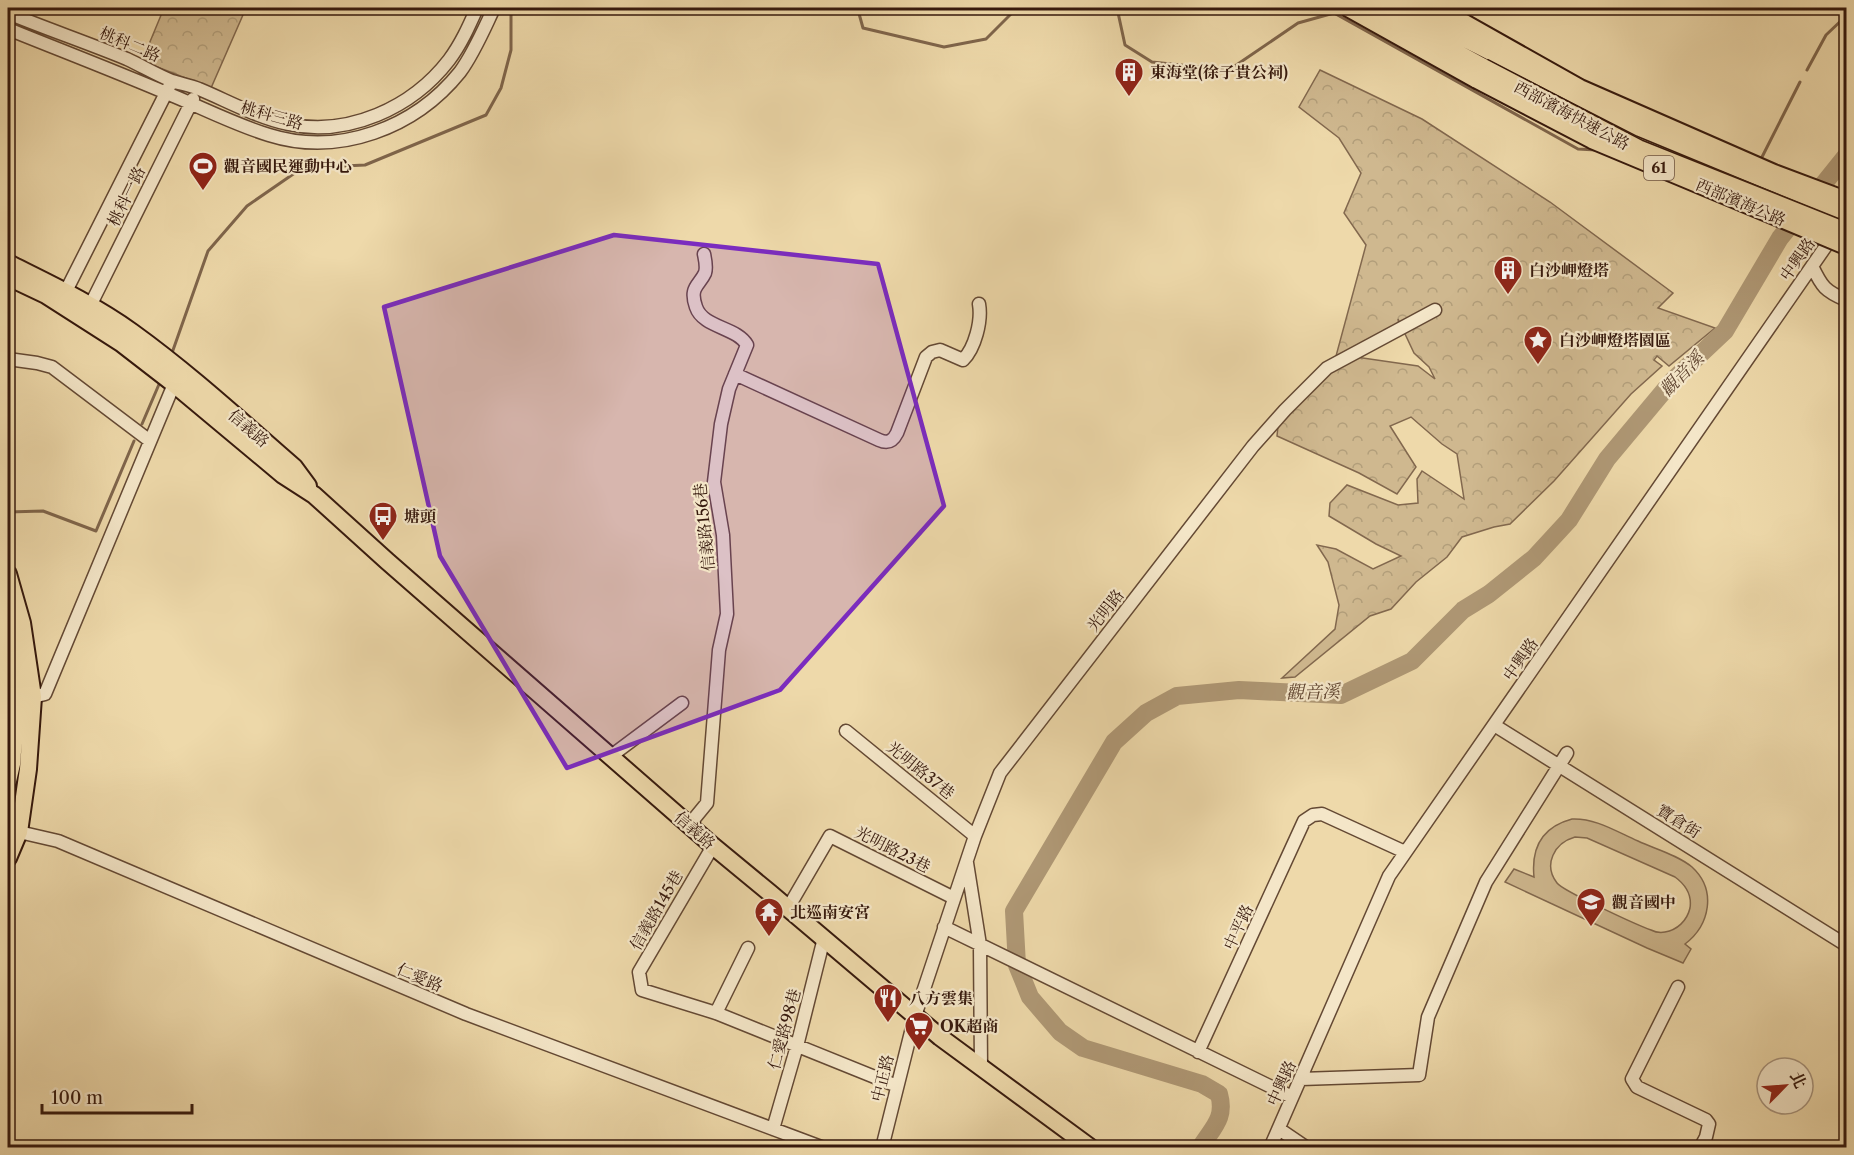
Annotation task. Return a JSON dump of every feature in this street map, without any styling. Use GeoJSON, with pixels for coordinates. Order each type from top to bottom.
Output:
{"type":"FeatureCollection","features":[{"type":"Feature","properties":{"kind":"highway","name":"西部濱海快速公路"},"geometry":{"type":"LineString","coordinates":[[1372,8],[1480,74],[1638,149],[1846,232]]}},
{"type":"Feature","properties":{"kind":"highway","name":"西部濱海快速公路"},"geometry":{"type":"LineString","coordinates":[[1407,8],[1489,43],[1640,127],[1846,214]]}},
{"type":"Feature","properties":{"kind":"main road","name":"西部濱海公路"},"geometry":{"type":"LineString","coordinates":[[1348,8],[1480,74],[1592,140],[1846,246]]}},
{"type":"Feature","properties":{"kind":"main road","name":"61"},"geometry":{"type":"LineString","coordinates":[[1438,8],[1489,43],[1580,88],[1774,173],[1846,200]]}},
{"type":"Feature","properties":{"kind":"main road"},"geometry":{"type":"LineString","coordinates":[[8,263],[87,312]]}},
{"type":"Feature","properties":{"kind":"main road"},"geometry":{"type":"LineString","coordinates":[[8,277],[63,298]]}},
{"type":"Feature","properties":{"kind":"main road","name":"信義路"},"geometry":{"type":"LineString","coordinates":[[87,312],[132,332],[173,377],[283,475],[314,495],[713,846],[940,1037],[1091,1148]]}},
{"type":"Feature","properties":{"kind":"main road"},"geometry":{"type":"LineString","coordinates":[[8,574],[22,623],[19,693],[12,764],[8,780]]}},
{"type":"Feature","properties":{"kind":"main road"},"geometry":{"type":"LineString","coordinates":[[8,632],[19,693],[28,769],[8,858]]}},
{"type":"Feature","properties":{"kind":"street","name":"桃科三路"},"geometry":{"type":"LineString","coordinates":[[172,81],[198,88],[268,119],[291,125],[336,126],[367,119],[389,110],[438,73],[463,40],[477,8]]}},
{"type":"Feature","properties":{"kind":"street","name":"桃科三路"},"geometry":{"type":"LineString","coordinates":[[166,93],[270,136],[302,142],[365,137],[409,117],[447,86],[461,71],[494,8]]}},
{"type":"Feature","properties":{"kind":"street","name":"桃科二路"},"geometry":{"type":"LineString","coordinates":[[8,13],[127,59],[172,81]]}},
{"type":"Feature","properties":{"kind":"street","name":"桃科二路"},"geometry":{"type":"LineString","coordinates":[[8,29],[166,93]]}},
{"type":"Feature","properties":{"kind":"street","name":"桃科一路"},"geometry":{"type":"LineString","coordinates":[[63,298],[172,81]]}},
{"type":"Feature","properties":{"kind":"street","name":"桃科一路"},"geometry":{"type":"LineString","coordinates":[[87,312],[198,88]]}},
{"type":"Feature","properties":{"kind":"street","name":"中興路"},"geometry":{"type":"LineString","coordinates":[[1270,1148],[1389,876],[1846,214]]}},
{"type":"Feature","properties":{"kind":"street","name":"信義路156巷"},"geometry":{"type":"LineString","coordinates":[[689,825],[707,803],[720,650],[727,614],[723,535],[714,482],[721,424],[729,389],[747,348],[746,342],[740,337],[702,317],[696,308],[694,288],[705,272],[704,254]]}},
{"type":"Feature","properties":{"kind":"street"},"geometry":{"type":"LineString","coordinates":[[1812,266],[1829,293],[1846,300]]}},
{"type":"Feature","properties":{"kind":"street"},"geometry":{"type":"LineString","coordinates":[[735,374],[879,440],[888,442],[894,440],[926,357],[940,350],[963,360],[968,355],[982,316],[979,304]]}},
{"type":"Feature","properties":{"kind":"street","name":"光明路"},"geometry":{"type":"LineString","coordinates":[[915,1016],[975,836],[1000,773],[1253,446],[1285,410],[1327,368],[1435,310]]}},
{"type":"Feature","properties":{"kind":"street"},"geometry":{"type":"LineString","coordinates":[[8,359],[37,363],[52,368],[150,441]]}},
{"type":"Feature","properties":{"kind":"street"},"geometry":{"type":"LineString","coordinates":[[19,693],[45,694],[150,441],[173,377]]}},
{"type":"Feature","properties":{"kind":"street"},"geometry":{"type":"LineString","coordinates":[[611,756],[682,703]]}},
{"type":"Feature","properties":{"kind":"street","name":"寶倉街"},"geometry":{"type":"LineString","coordinates":[[1494,725],[1846,945]]}},
{"type":"Feature","properties":{"kind":"street","name":"光明路37巷"},"geometry":{"type":"LineString","coordinates":[[846,730],[975,836]]}},
{"type":"Feature","properties":{"kind":"street"},"geometry":{"type":"LineString","coordinates":[[1301,1079],[1419,1075],[1428,1017],[1486,882],[1566,753]]}},
{"type":"Feature","properties":{"kind":"street","name":"中平路"},"geometry":{"type":"LineString","coordinates":[[1198,1052],[1304,821],[1314,815],[1322,814],[1405,852]]}},
{"type":"Feature","properties":{"kind":"street","name":"仁愛路"},"geometry":{"type":"LineString","coordinates":[[14,834],[58,841],[466,1014],[824,1148]]}},
{"type":"Feature","properties":{"kind":"street","name":"光明路23巷"},"geometry":{"type":"LineString","coordinates":[[788,908],[830,836],[951,896]]}},
{"type":"Feature","properties":{"kind":"street","name":"信義路145巷"},"geometry":{"type":"LineString","coordinates":[[713,846],[639,972],[642,990],[716,1013]]}},
{"type":"Feature","properties":{"kind":"street"},"geometry":{"type":"LineString","coordinates":[[967,863],[980,945],[981,1068]]}},
{"type":"Feature","properties":{"kind":"street"},"geometry":{"type":"LineString","coordinates":[[944,927],[1292,1097]]}},
{"type":"Feature","properties":{"kind":"street","name":"仁愛路98巷"},"geometry":{"type":"LineString","coordinates":[[773,1129],[824,938]]}},
{"type":"Feature","properties":{"kind":"street"},"geometry":{"type":"LineString","coordinates":[[748,948],[716,1013],[897,1086]]}},
{"type":"Feature","properties":{"kind":"street"},"geometry":{"type":"LineString","coordinates":[[1678,987],[1632,1079],[1637,1087],[1706,1120],[1709,1124],[1700,1148]]}},
{"type":"Feature","properties":{"kind":"street","name":"中正路"},"geometry":{"type":"LineString","coordinates":[[882,1148],[915,1016]]}},
{"type":"Feature","properties":{"kind":"street"},"geometry":{"type":"LineString","coordinates":[[1279,1129],[1307,1148]]}},
{"type":"Feature","properties":{"kind":"highlighted area"},"geometry":{"type":"Polygon","coordinates":[[[614,235],[878,264],[944,506],[780,690],[567,768],[440,556],[384,307],[614,235]]]}},
{"type":"Feature","properties":{"kind":"green space"},"geometry":{"type":"Polygon","coordinates":[[[164,8],[246,8],[211,88],[142,61],[164,8]]]}},
{"type":"Feature","properties":{"kind":"green space"},"geometry":{"type":"Polygon","coordinates":[[[1320,70],[1422,119],[1550,202],[1673,293],[1658,308],[1715,328],[1669,366],[1657,356],[1654,360],[1662,366],[1631,394],[1554,481],[1510,524],[1462,537],[1447,557],[1416,582],[1391,609],[1370,616],[1295,677],[1282,678],[1335,629],[1339,605],[1328,562],[1317,545],[1336,549],[1373,569],[1401,556],[1329,516],[1330,503],[1347,485],[1398,505],[1418,503],[1417,479],[1422,471],[1464,499],[1457,454],[1411,417],[1390,426],[1416,467],[1397,494],[1359,473],[1277,436],[1278,426],[1328,373],[1356,357],[1418,366],[1435,379],[1429,367],[1414,353],[1398,319],[1399,326],[1336,356],[1366,245],[1344,213],[1361,173],[1339,138],[1299,107],[1320,70]]]}},
{"type":"Feature","properties":{"kind":"green space"},"geometry":{"type":"Polygon","coordinates":[[[1572,819],[1581,819],[1606,826],[1680,859],[1700,876],[1705,886],[1707,907],[1700,927],[1685,944],[1691,949],[1683,963],[1505,882],[1514,869],[1534,877],[1534,856],[1541,840],[1553,827],[1572,819]],[[1575,837],[1556,849],[1551,869],[1557,883],[1586,900],[1654,931],[1669,931],[1684,921],[1689,913],[1690,899],[1679,880],[1587,838],[1575,837]]]}},
{"type":"Feature","properties":{"kind":"waterway"},"geometry":{"type":"LineString","coordinates":[[172,353],[208,251],[247,206],[302,168],[365,165],[486,115],[501,88],[511,50],[511,8]]}},
{"type":"Feature","properties":{"kind":"waterway"},"geometry":{"type":"LineString","coordinates":[[855,8],[858,10],[863,28],[944,47],[986,39],[1017,8]]}},
{"type":"Feature","properties":{"kind":"waterway"},"geometry":{"type":"LineString","coordinates":[[1117,8],[1125,45],[1152,62],[1229,70],[1298,23],[1334,13],[1578,149],[1596,150]]}},
{"type":"Feature","properties":{"kind":"waterway"},"geometry":{"type":"LineString","coordinates":[[1807,70],[1826,35],[1846,16]]}},
{"type":"Feature","properties":{"kind":"waterway"},"geometry":{"type":"LineString","coordinates":[[1759,159],[1800,82]]}},
{"type":"Feature","properties":{"kind":"waterway"},"geometry":{"type":"LineString","coordinates":[[1672,154],[1686,155]]}},
{"type":"Feature","properties":{"kind":"waterway","name":"觀音溪"},"geometry":{"type":"LineString","coordinates":[[1200,1148],[1219,1117],[1221,1110],[1219,1094],[1202,1084],[1083,1048],[1060,1032],[1030,997],[1017,965],[1014,911],[1114,742],[1146,713],[1177,696],[1239,690],[1341,695],[1412,661],[1463,610],[1489,594],[1534,558],[1569,520],[1607,459],[1673,380],[1725,331],[1780,238],[1846,156]]}},
{"type":"Feature","properties":{"kind":"waterway"},"geometry":{"type":"LineString","coordinates":[[142,424],[160,382]]}},
{"type":"Feature","properties":{"kind":"waterway"},"geometry":{"type":"LineString","coordinates":[[8,512],[43,511],[96,531],[134,441]]}},
{"type":"Feature","properties":{"kind":"place","name":"東海堂(徐子貴公祠)"},"geometry":{"type":"Point","coordinates":[1129,98]}},
{"type":"Feature","properties":{"kind":"place","name":"觀音國民運動中心"},"geometry":{"type":"Point","coordinates":[203,192]}},
{"type":"Feature","properties":{"kind":"place","name":"白沙岬燈塔"},"geometry":{"type":"Point","coordinates":[1508,296]}},
{"type":"Feature","properties":{"kind":"place","name":"白沙岬燈塔園區"},"geometry":{"type":"Point","coordinates":[1538,366]}},
{"type":"Feature","properties":{"kind":"place","name":"塘頭"},"geometry":{"type":"Point","coordinates":[383,542]}},
{"type":"Feature","properties":{"kind":"place","name":"觀音國中"},"geometry":{"type":"Point","coordinates":[1591,928]}},
{"type":"Feature","properties":{"kind":"place","name":"北巡南安宮"},"geometry":{"type":"Point","coordinates":[769,938]}},
{"type":"Feature","properties":{"kind":"place","name":"八方雲集"},"geometry":{"type":"Point","coordinates":[888,1024]}},
{"type":"Feature","properties":{"kind":"place","name":"OK超商"},"geometry":{"type":"Point","coordinates":[919,1052]}}]}
